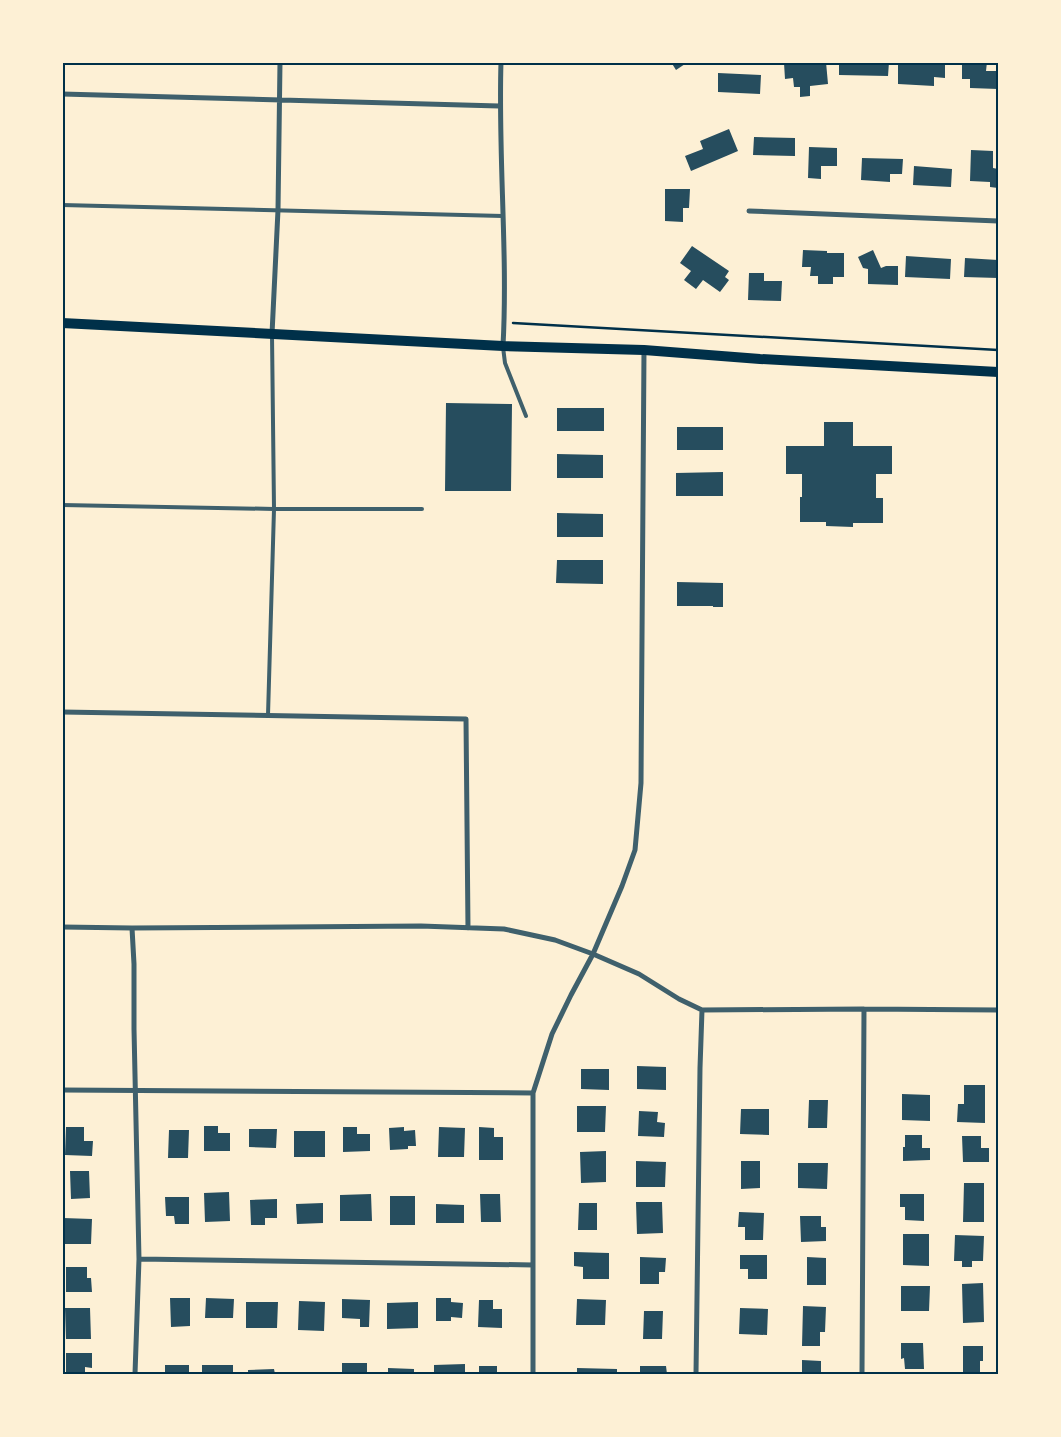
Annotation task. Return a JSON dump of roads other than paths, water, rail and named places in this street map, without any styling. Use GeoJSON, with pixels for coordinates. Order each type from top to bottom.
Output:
{"type":"FeatureCollection","features":[{"type":"Feature","properties":{"kind":"main road"},"geometry":{"type":"LineString","coordinates":[[62,323],[503,346],[644,350],[760,359],[998,372]]}},
{"type":"Feature","properties":{"kind":"street"},"geometry":{"type":"LineString","coordinates":[[272,334],[278,210],[280,62]]}},
{"type":"Feature","properties":{"kind":"street"},"geometry":{"type":"LineString","coordinates":[[501,62],[499,106],[505,259],[503,346]]}},
{"type":"Feature","properties":{"kind":"street"},"geometry":{"type":"LineString","coordinates":[[62,94],[499,106]]}},
{"type":"Feature","properties":{"kind":"street"},"geometry":{"type":"LineString","coordinates":[[749,211],[998,221]]}},
{"type":"Feature","properties":{"kind":"street"},"geometry":{"type":"LineString","coordinates":[[533,1374],[533,1093],[552,1034],[593,954],[635,850],[641,783],[644,350]]}},
{"type":"Feature","properties":{"kind":"street"},"geometry":{"type":"LineString","coordinates":[[62,712],[466,719],[468,928]]}},
{"type":"Feature","properties":{"kind":"street"},"geometry":{"type":"LineString","coordinates":[[62,928],[411,926],[504,929],[555,940],[593,954],[639,974],[679,999],[702,1010],[998,1010]]}},
{"type":"Feature","properties":{"kind":"street"},"geometry":{"type":"LineString","coordinates":[[132,928],[138,1259],[135,1374]]}},
{"type":"Feature","properties":{"kind":"street"},"geometry":{"type":"LineString","coordinates":[[862,1374],[864,1009]]}},
{"type":"Feature","properties":{"kind":"street"},"geometry":{"type":"LineString","coordinates":[[696,1374],[702,1010]]}},
{"type":"Feature","properties":{"kind":"street"},"geometry":{"type":"LineString","coordinates":[[62,1090],[533,1093]]}},
{"type":"Feature","properties":{"kind":"street"},"geometry":{"type":"LineString","coordinates":[[138,1259],[533,1265]]}},
{"type":"Feature","properties":{"kind":"lane"},"geometry":{"type":"LineString","coordinates":[[62,205],[503,216]]}},
{"type":"Feature","properties":{"kind":"lane"},"geometry":{"type":"LineString","coordinates":[[268,716],[274,509],[272,334]]}},
{"type":"Feature","properties":{"kind":"lane"},"geometry":{"type":"LineString","coordinates":[[503,346],[506,363],[526,416]]}},
{"type":"Feature","properties":{"kind":"lane"},"geometry":{"type":"LineString","coordinates":[[62,505],[274,509],[422,509]]}}]}
